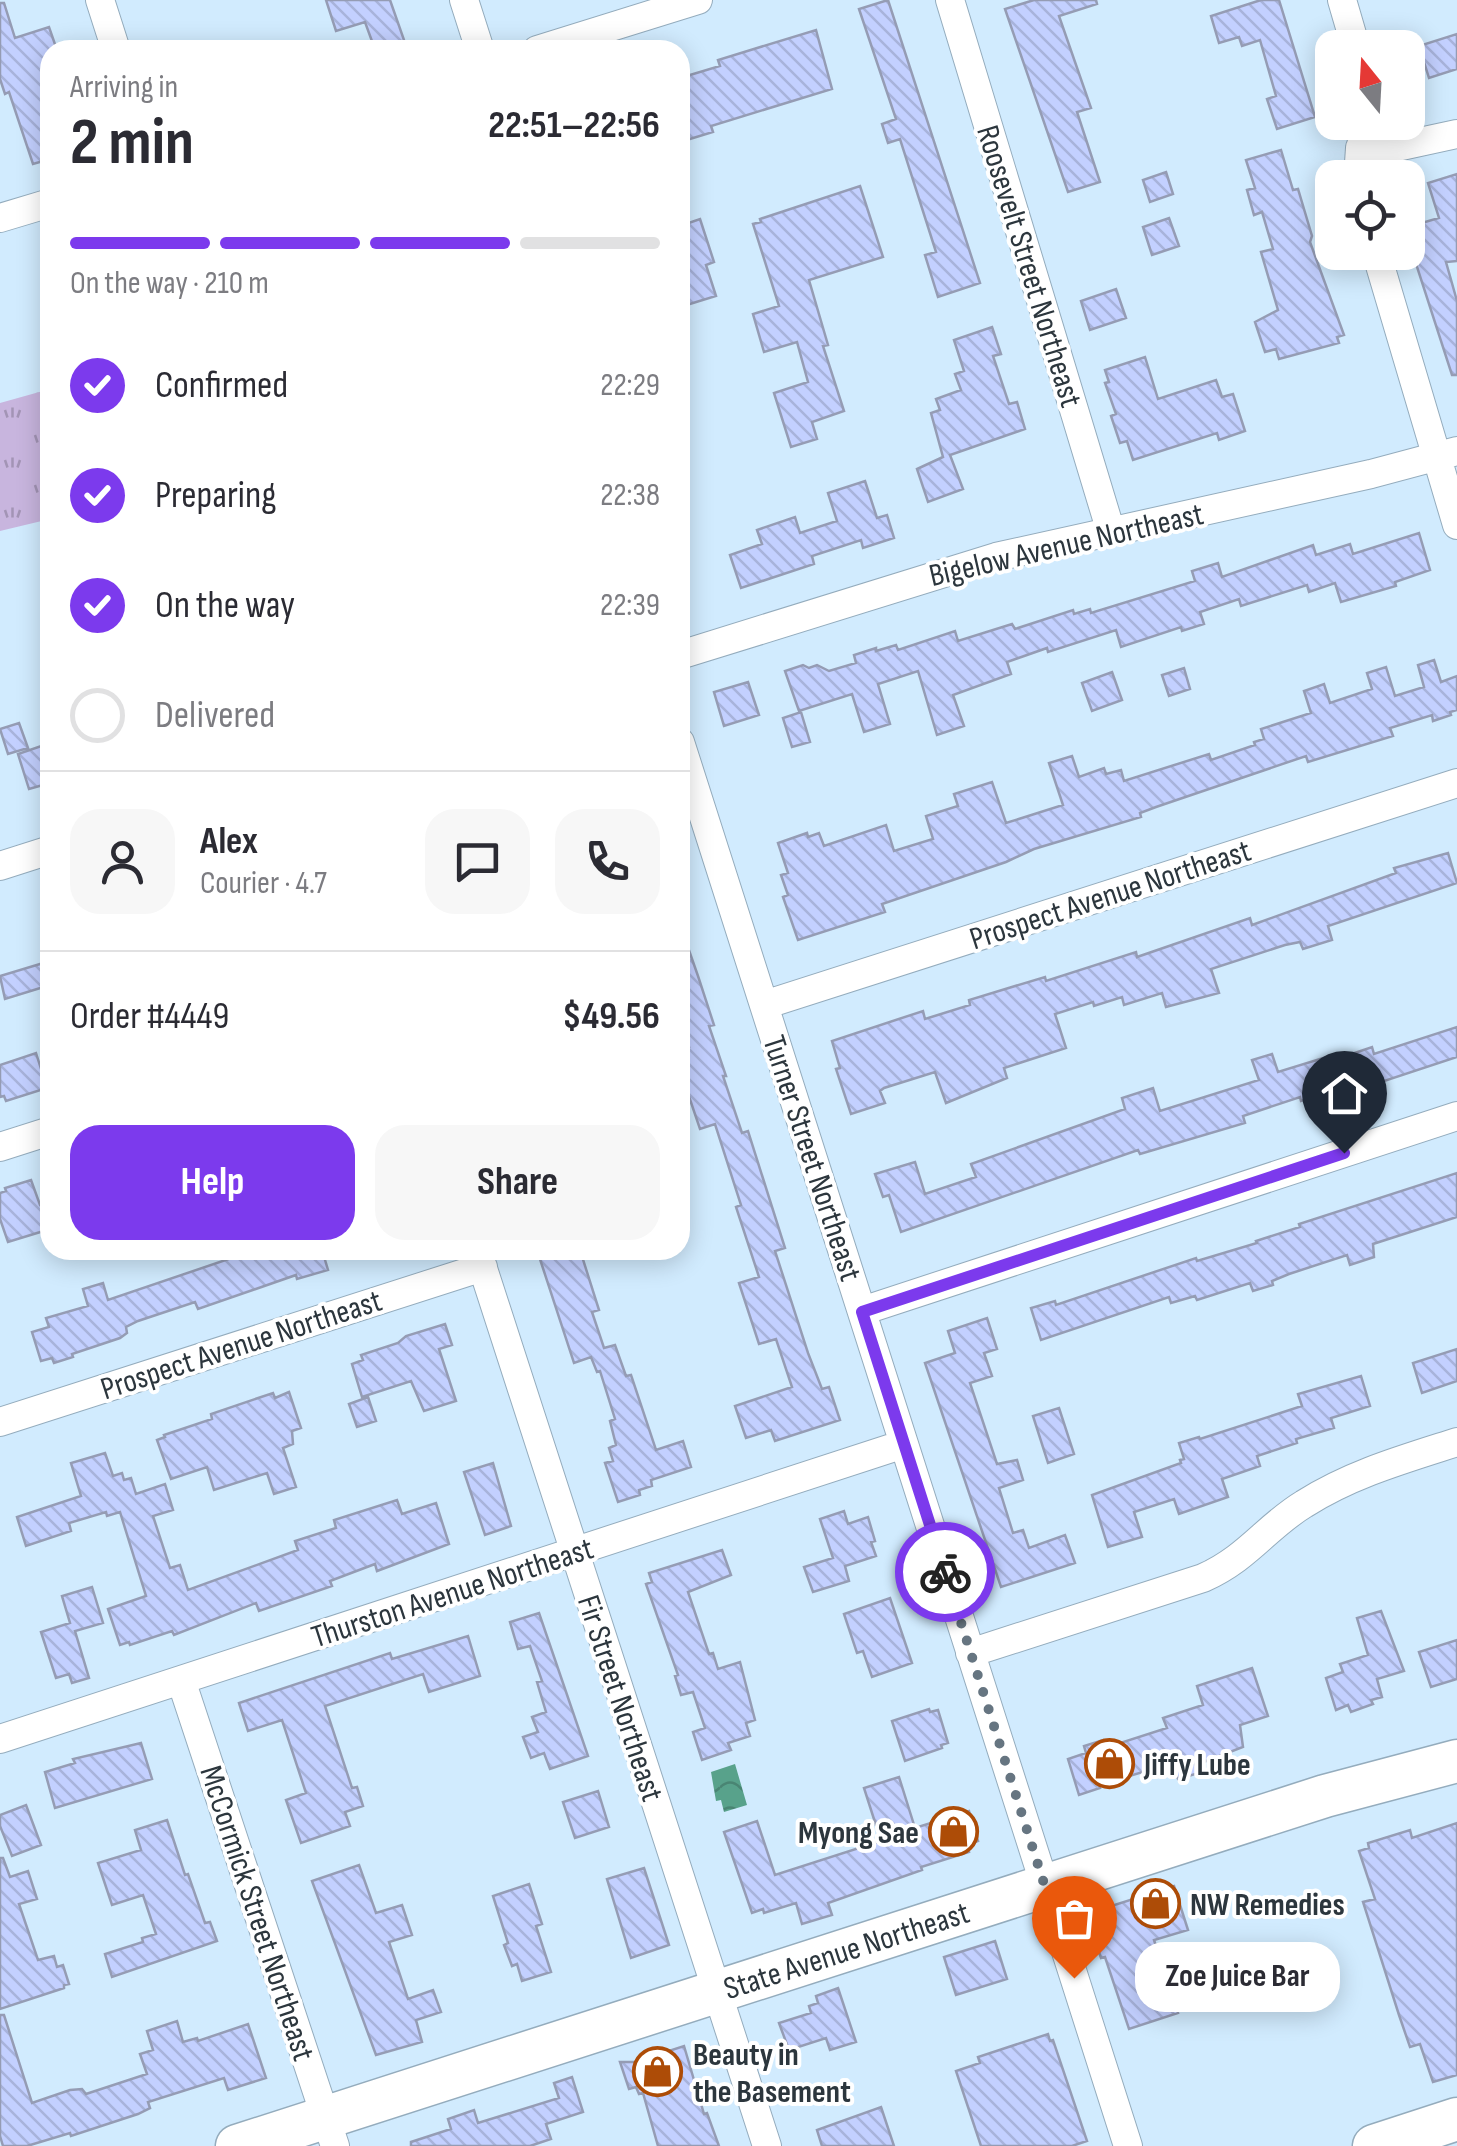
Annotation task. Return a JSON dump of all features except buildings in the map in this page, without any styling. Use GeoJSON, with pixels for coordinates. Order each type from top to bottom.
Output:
{"type":"FeatureCollection","features":[{"type":"Feature","properties":{"kind":"main road","name":"State Avenue Northeast"},"geometry":{"type":"LineString","coordinates":[[237,2146],[330,2132],[716,1992],[1325,1796],[1457,1762]]}},
{"type":"Feature","properties":{"kind":"main road"},"geometry":{"type":"LineString","coordinates":[[1374,2146],[1457,2119]]}},
{"type":"Feature","properties":{"kind":"street"},"geometry":{"type":"LineString","coordinates":[[100,0],[113,40]]}},
{"type":"Feature","properties":{"kind":"street"},"geometry":{"type":"LineString","coordinates":[[464,0],[477,40]]}},
{"type":"Feature","properties":{"kind":"street"},"geometry":{"type":"LineString","coordinates":[[570,40],[698,0]]}},
{"type":"Feature","properties":{"kind":"street","name":"Roosevelt Street Northeast"},"geometry":{"type":"LineString","coordinates":[[950,0],[1110,532]]}},
{"type":"Feature","properties":{"kind":"street"},"geometry":{"type":"LineString","coordinates":[[1342,0],[1351,30]]}},
{"type":"Feature","properties":{"kind":"street"},"geometry":{"type":"LineString","coordinates":[[1375,140],[1392,148],[1457,134]]}},
{"type":"Feature","properties":{"kind":"street"},"geometry":{"type":"LineString","coordinates":[[0,218],[40,205]]}},
{"type":"Feature","properties":{"kind":"street"},"geometry":{"type":"LineString","coordinates":[[1382,270],[1446,454],[1457,524]]}},
{"type":"Feature","properties":{"kind":"street","name":"Bigelow Avenue Northeast"},"geometry":{"type":"LineString","coordinates":[[690,652],[946,571],[1446,454]]}},
{"type":"Feature","properties":{"kind":"street","name":"Turner Street Northeast"},"geometry":{"type":"LineString","coordinates":[[690,773],[1128,2146]]}},
{"type":"Feature","properties":{"kind":"street","name":"Prospect Avenue Northeast"},"geometry":{"type":"LineString","coordinates":[[764,1005],[1457,783]]}},
{"type":"Feature","properties":{"kind":"street"},"geometry":{"type":"LineString","coordinates":[[0,866],[40,853]]}},
{"type":"Feature","properties":{"kind":"street"},"geometry":{"type":"LineString","coordinates":[[862,1312],[1457,1116]]}},
{"type":"Feature","properties":{"kind":"street"},"geometry":{"type":"LineString","coordinates":[[0,1147],[40,1135]]}},
{"type":"Feature","properties":{"kind":"street","name":"Prospect Avenue Northeast"},"geometry":{"type":"LineString","coordinates":[[0,1422],[474,1260]]}},
{"type":"Feature","properties":{"kind":"street","name":"Fir Street Northeast"},"geometry":{"type":"LineString","coordinates":[[481,1260],[766,2146]]}},
{"type":"Feature","properties":{"kind":"street"},"geometry":{"type":"LineString","coordinates":[[970,1652],[1231,1566],[1299,1507],[1330,1488],[1457,1442]]}},
{"type":"Feature","properties":{"kind":"street","name":"Thurston Avenue Northeast"},"geometry":{"type":"LineString","coordinates":[[0,1739],[904,1444]]}},
{"type":"Feature","properties":{"kind":"street","name":"McCormick Street Northeast"},"geometry":{"type":"LineString","coordinates":[[181,1680],[330,2132]]}},
{"type":"Feature","properties":{"kind":"green space"},"geometry":{"type":"Polygon","coordinates":[[[40,392],[40,521],[0,531],[0,403],[40,392]]]}},
{"type":"Feature","properties":{"kind":"water","name":"Myong Sae"},"geometry":{"type":"Polygon","coordinates":[[[735,1764],[747,1805],[724,1812],[721,1800],[716,1801],[711,1772],[735,1764]]]}},
{"type":"Feature","properties":{"kind":"way so far"},"geometry":{"type":"LineString","coordinates":[[945,1572],[1074,1978]]}},
{"type":"Feature","properties":{"kind":"place","name":"Jiffy Lube"},"geometry":{"type":"Point","coordinates":[1109,1764]}},
{"type":"Feature","properties":{"kind":"place","name":"Myong Sae"},"geometry":{"type":"Point","coordinates":[954,1832]}},
{"type":"Feature","properties":{"kind":"place","name":"NW Remedies"},"geometry":{"type":"Point","coordinates":[1155,1904]}},
{"type":"Feature","properties":{"kind":"place","name":"Zoe Juice Bar"},"geometry":{"type":"Point","coordinates":[1074,1978]}},
{"type":"Feature","properties":{"kind":"place","name":"Beauty in the Basement"},"geometry":{"type":"Point","coordinates":[658,2072]}},
{"type":"Feature","properties":{"kind":"route"},"geometry":{"type":"LineString","coordinates":[[945,1572],[862,1312],[1344,1153]]}}]}
